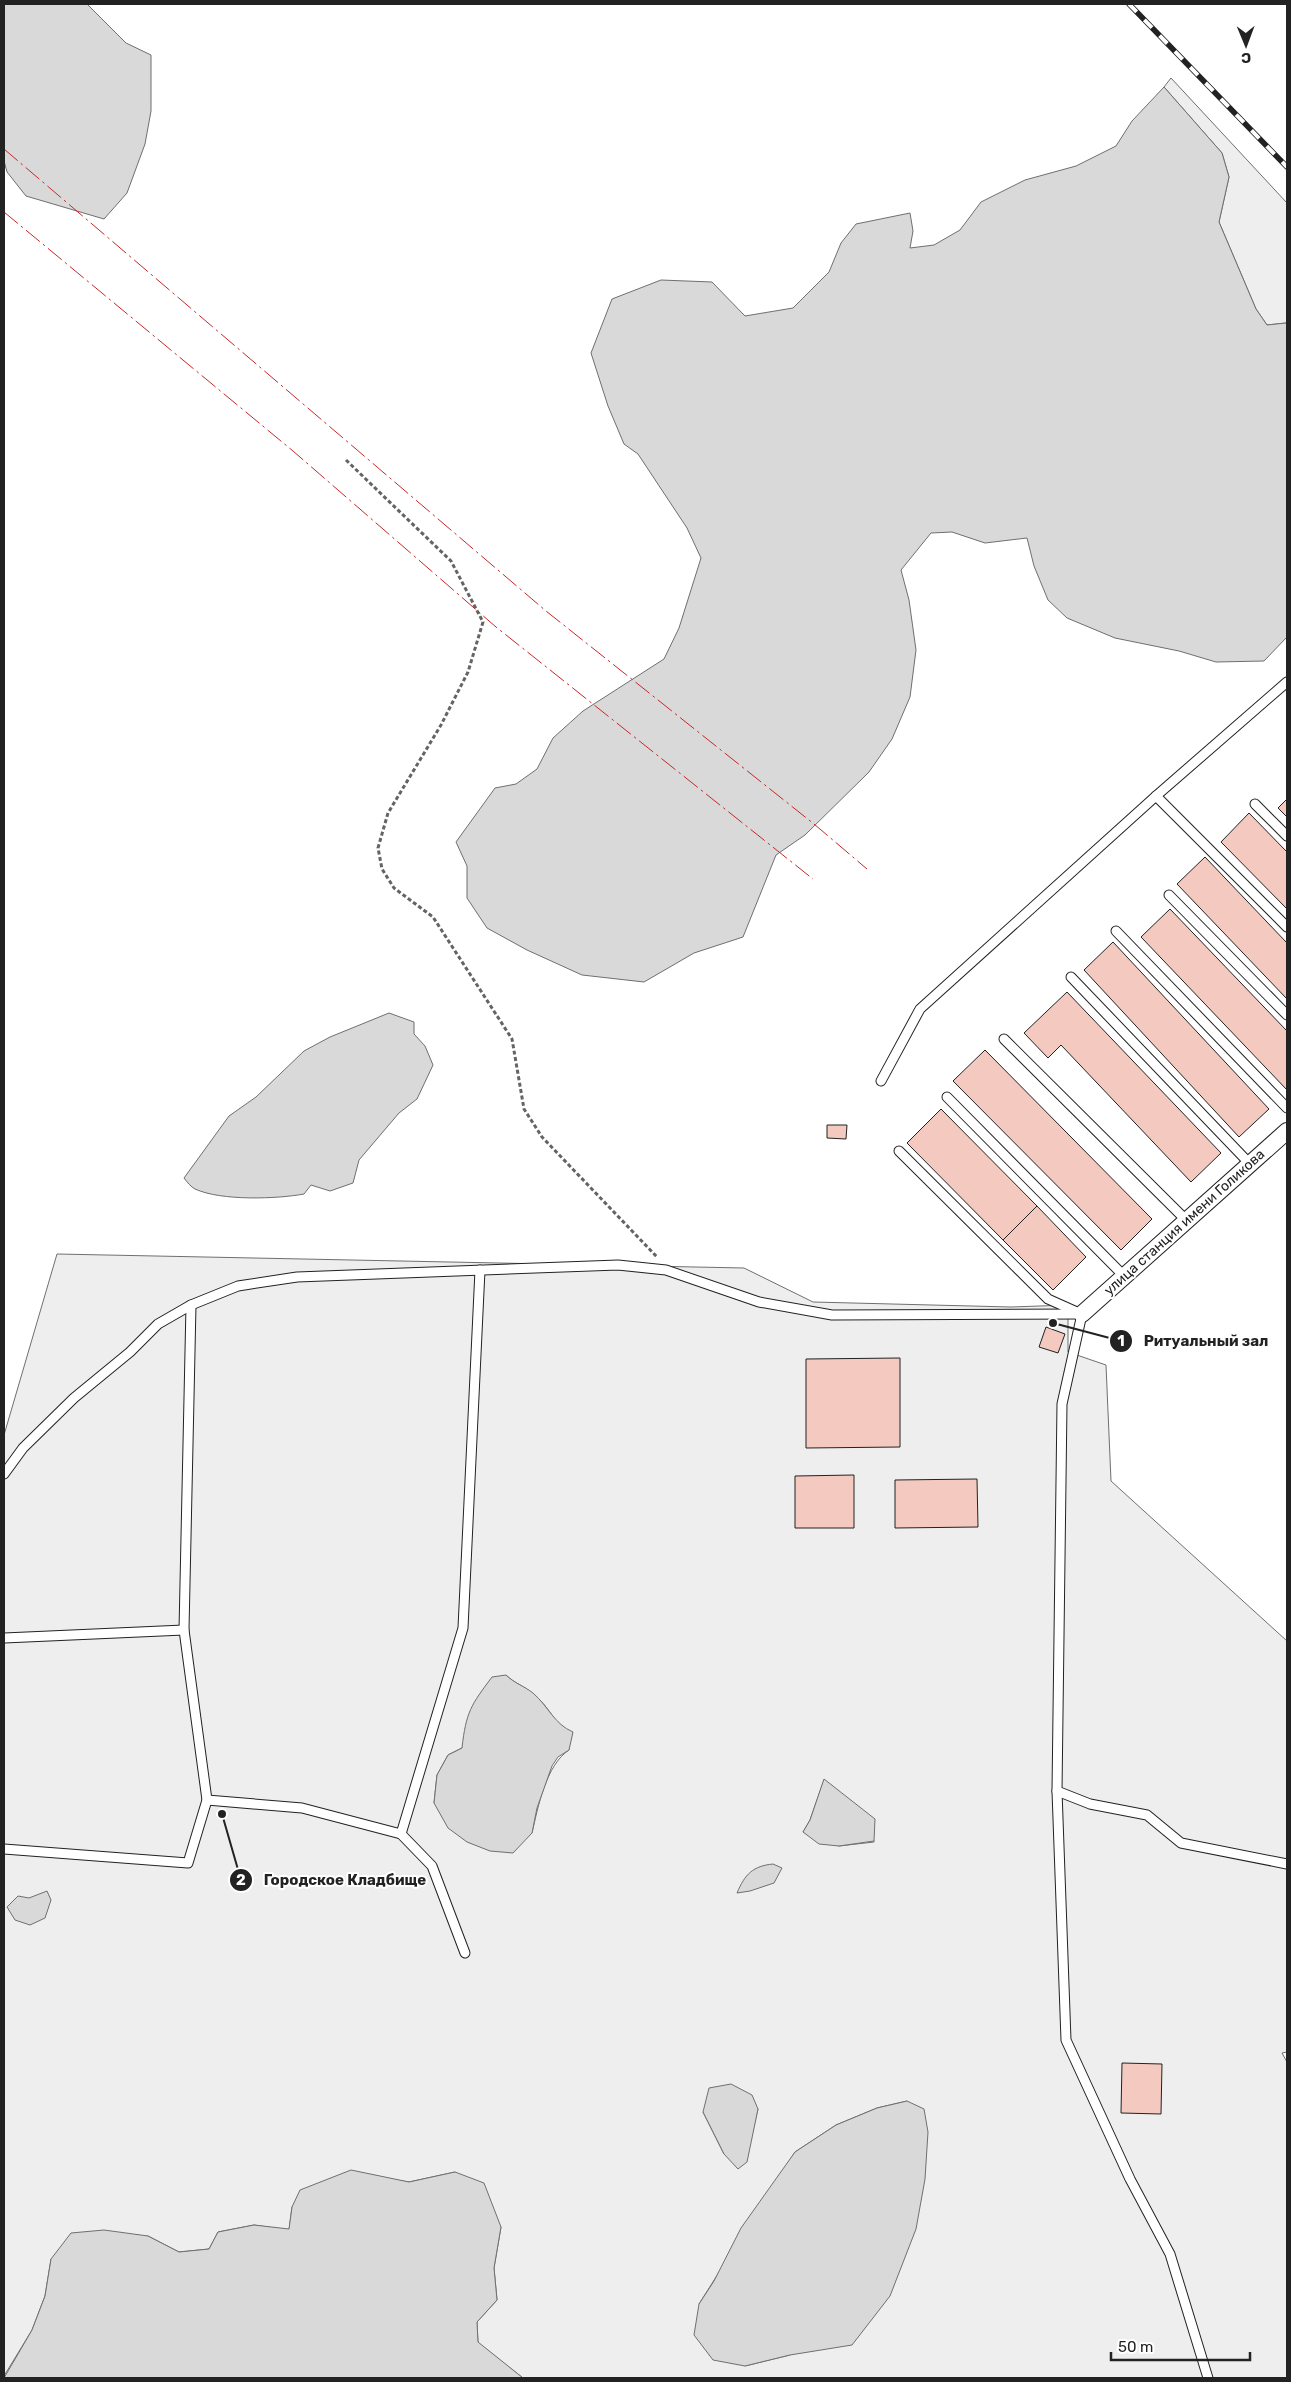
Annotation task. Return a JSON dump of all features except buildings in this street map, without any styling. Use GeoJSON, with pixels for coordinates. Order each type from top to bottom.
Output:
{"type":"FeatureCollection","features":[{"type":"Feature","properties":{"kind":"street","name":"улица станция имени Голикова"},"geometry":{"type":"LineString","coordinates":[[1082,1314],[1287,1131]]}},
{"type":"Feature","properties":{"kind":"lane"},"geometry":{"type":"LineString","coordinates":[[881,1081],[920,1009],[1156,796],[1287,682]]}},
{"type":"Feature","properties":{"kind":"lane"},"geometry":{"type":"LineString","coordinates":[[1156,796],[1287,927]]}},
{"type":"Feature","properties":{"kind":"lane"},"geometry":{"type":"LineString","coordinates":[[1255,804],[1287,836]]}},
{"type":"Feature","properties":{"kind":"lane"},"geometry":{"type":"LineString","coordinates":[[1169,895],[1287,1015]]}},
{"type":"Feature","properties":{"kind":"lane"},"geometry":{"type":"LineString","coordinates":[[1116,931],[1287,1108]]}},
{"type":"Feature","properties":{"kind":"lane"},"geometry":{"type":"LineString","coordinates":[[1071,977],[1250,1164]]}},
{"type":"Feature","properties":{"kind":"lane"},"geometry":{"type":"LineString","coordinates":[[1004,1039],[1186,1220]]}},
{"type":"Feature","properties":{"kind":"lane"},"geometry":{"type":"LineString","coordinates":[[947,1096],[1124,1276]]}},
{"type":"Feature","properties":{"kind":"lane"},"geometry":{"type":"LineString","coordinates":[[899,1151],[1048,1299],[1082,1314]]}},
{"type":"Feature","properties":{"kind":"lane"},"geometry":{"type":"LineString","coordinates":[[4,1474],[23,1448],[74,1398],[130,1352],[158,1324],[191,1305],[238,1286],[297,1277],[618,1265],[666,1270],[759,1302],[832,1315],[1082,1314]]}},
{"type":"Feature","properties":{"kind":"lane"},"geometry":{"type":"LineString","coordinates":[[401,1834],[463,1628],[480,1270]]}},
{"type":"Feature","properties":{"kind":"lane"},"geometry":{"type":"LineString","coordinates":[[4,1849],[188,1863],[207,1800],[184,1630],[191,1305]]}},
{"type":"Feature","properties":{"kind":"lane"},"geometry":{"type":"LineString","coordinates":[[1082,1314],[1062,1404],[1057,1791],[1066,2040],[1130,2179],[1170,2254],[1207,2378]]}},
{"type":"Feature","properties":{"kind":"lane"},"geometry":{"type":"LineString","coordinates":[[4,1638],[184,1630]]}},
{"type":"Feature","properties":{"kind":"lane"},"geometry":{"type":"LineString","coordinates":[[1057,1791],[1090,1804],[1148,1815],[1181,1843],[1287,1864]]}},
{"type":"Feature","properties":{"kind":"lane"},"geometry":{"type":"LineString","coordinates":[[207,1800],[302,1808],[401,1834],[432,1866],[465,1952]]}},
{"type":"Feature","properties":{"kind":"path"},"geometry":{"type":"LineString","coordinates":[[346,460],[451,561],[483,622],[468,672],[441,725],[388,813],[378,848],[382,868],[394,888],[433,917],[512,1039],[524,1110],[542,1137],[654,1253],[666,1270]]}},
{"type":"Feature","properties":{"kind":"shaded area"},"geometry":{"type":"Polygon","coordinates":[[[4,4],[87,4],[126,43],[151,55],[151,111],[145,144],[127,193],[104,219],[26,196],[7,172],[4,161],[4,4]]]}},
{"type":"Feature","properties":{"kind":"shaded area"},"geometry":{"type":"Polygon","coordinates":[[[1171,78],[1287,203],[1287,325],[1286,323],[1267,325],[1256,309],[1219,222],[1229,177],[1222,153],[1164,87],[1171,78]]]}},
{"type":"Feature","properties":{"kind":"shaded area"},"geometry":{"type":"Polygon","coordinates":[[[1164,87],[1222,153],[1229,177],[1219,222],[1256,309],[1267,325],[1286,323],[1287,325],[1287,637],[1264,661],[1216,662],[1179,651],[1115,638],[1067,618],[1048,600],[1034,566],[1027,538],[985,543],[952,532],[931,533],[901,570],[909,600],[916,650],[910,697],[892,739],[869,772],[805,835],[776,855],[743,937],[694,953],[644,982],[582,975],[527,950],[487,928],[467,898],[467,866],[456,842],[495,788],[516,784],[537,769],[553,738],[583,711],[664,659],[679,628],[701,558],[687,528],[638,454],[624,444],[608,406],[591,353],[612,299],[661,280],[712,282],[745,316],[793,308],[829,272],[841,243],[856,224],[910,213],[913,231],[910,248],[934,245],[960,230],[981,202],[1025,180],[1076,166],[1116,146],[1132,121],[1164,87]]]}},
{"type":"Feature","properties":{"kind":"shaded area"},"geometry":{"type":"Polygon","coordinates":[[[389,1013],[414,1022],[414,1034],[425,1046],[433,1065],[417,1099],[399,1113],[359,1160],[353,1183],[330,1191],[311,1185],[304,1194],[249,1198],[206,1193],[195,1189],[188,1183],[184,1178],[229,1116],[256,1097],[304,1051],[330,1037],[389,1013]]]}},
{"type":"Feature","properties":{"kind":"shaded area"},"geometry":{"type":"Polygon","coordinates":[[[57,1254],[744,1268],[813,1302],[1011,1307],[1068,1305],[1068,1352],[1106,1365],[1111,1481],[1287,1641],[1287,2052],[1282,2053],[1287,2062],[1287,2378],[523,2378],[478,2343],[477,2322],[497,2300],[494,2268],[501,2227],[455,2172],[409,2182],[383,2178],[292,2207],[289,2230],[254,2225],[218,2232],[209,2249],[179,2252],[148,2236],[51,2259],[45,2296],[32,2330],[4,2376],[4,1435],[57,1254]],[[506,1675],[462,1748],[448,1755],[437,1775],[434,1803],[532,1833],[544,1787],[554,1766],[569,1750],[558,1726],[545,1705],[506,1675]],[[824,1780],[810,1820],[803,1832],[839,1846],[874,1842],[824,1780]],[[907,2101],[877,2108],[836,2125],[795,2152],[699,2304],[745,2366],[790,2355],[907,2101]],[[758,2109],[703,2112],[724,2154],[752,2133],[758,2109]]]}},
{"type":"Feature","properties":{"kind":"shaded area"},"geometry":{"type":"Polygon","coordinates":[[[506,1675],[539,1698],[556,1720],[566,1729],[573,1732],[569,1750],[558,1757],[552,1766],[537,1808],[532,1833],[513,1853],[490,1851],[467,1842],[448,1828],[434,1803],[437,1775],[448,1755],[462,1748],[465,1726],[474,1702],[492,1677],[506,1675]]]}},
{"type":"Feature","properties":{"kind":"shaded area"},"geometry":{"type":"Polygon","coordinates":[[[824,1779],[875,1819],[874,1841],[839,1846],[819,1844],[803,1832],[810,1820],[824,1779]]]}},
{"type":"Feature","properties":{"kind":"shaded area"},"geometry":{"type":"Polygon","coordinates":[[[773,1864],[782,1868],[774,1883],[737,1893],[750,1872],[773,1864]]]}},
{"type":"Feature","properties":{"kind":"shaded area"},"geometry":{"type":"Polygon","coordinates":[[[47,1891],[51,1900],[45,1918],[30,1925],[15,1920],[7,1907],[18,1896],[29,1898],[47,1891]]]}},
{"type":"Feature","properties":{"kind":"shaded area"},"geometry":{"type":"Polygon","coordinates":[[[731,2084],[752,2095],[758,2109],[747,2162],[738,2169],[724,2154],[703,2112],[709,2088],[731,2084]]]}},
{"type":"Feature","properties":{"kind":"shaded area"},"geometry":{"type":"Polygon","coordinates":[[[907,2101],[924,2109],[928,2132],[925,2179],[916,2229],[890,2296],[852,2345],[790,2355],[745,2366],[713,2360],[694,2335],[699,2304],[714,2281],[741,2228],[795,2152],[836,2125],[877,2108],[907,2101]]]}},
{"type":"Feature","properties":{"kind":"shaded area"},"geometry":{"type":"Polygon","coordinates":[[[351,2170],[409,2182],[455,2172],[484,2183],[501,2227],[494,2268],[497,2300],[477,2322],[478,2342],[523,2378],[4,2378],[32,2330],[45,2296],[51,2259],[71,2233],[104,2230],[148,2236],[179,2252],[209,2249],[218,2232],[254,2225],[289,2229],[292,2207],[300,2190],[351,2170]]]}},
{"type":"Feature","properties":{"kind":"railway"},"geometry":{"type":"LineString","coordinates":[[1129,4],[1287,167]]}},
{"type":"Feature","properties":{"kind":"power"},"geometry":{"type":"LineString","coordinates":[[4,149],[546,611],[814,824],[867,869]]}},
{"type":"Feature","properties":{"kind":"power"},"geometry":{"type":"LineString","coordinates":[[4,212],[293,451],[496,627],[813,879]]}},
{"type":"Feature","properties":{"kind":"place","name":"Ритуальный зал"},"geometry":{"type":"Point","coordinates":[1053,1323]}},
{"type":"Feature","properties":{"kind":"place","name":"Городское Кладбище"},"geometry":{"type":"Point","coordinates":[222,1814]}}]}
